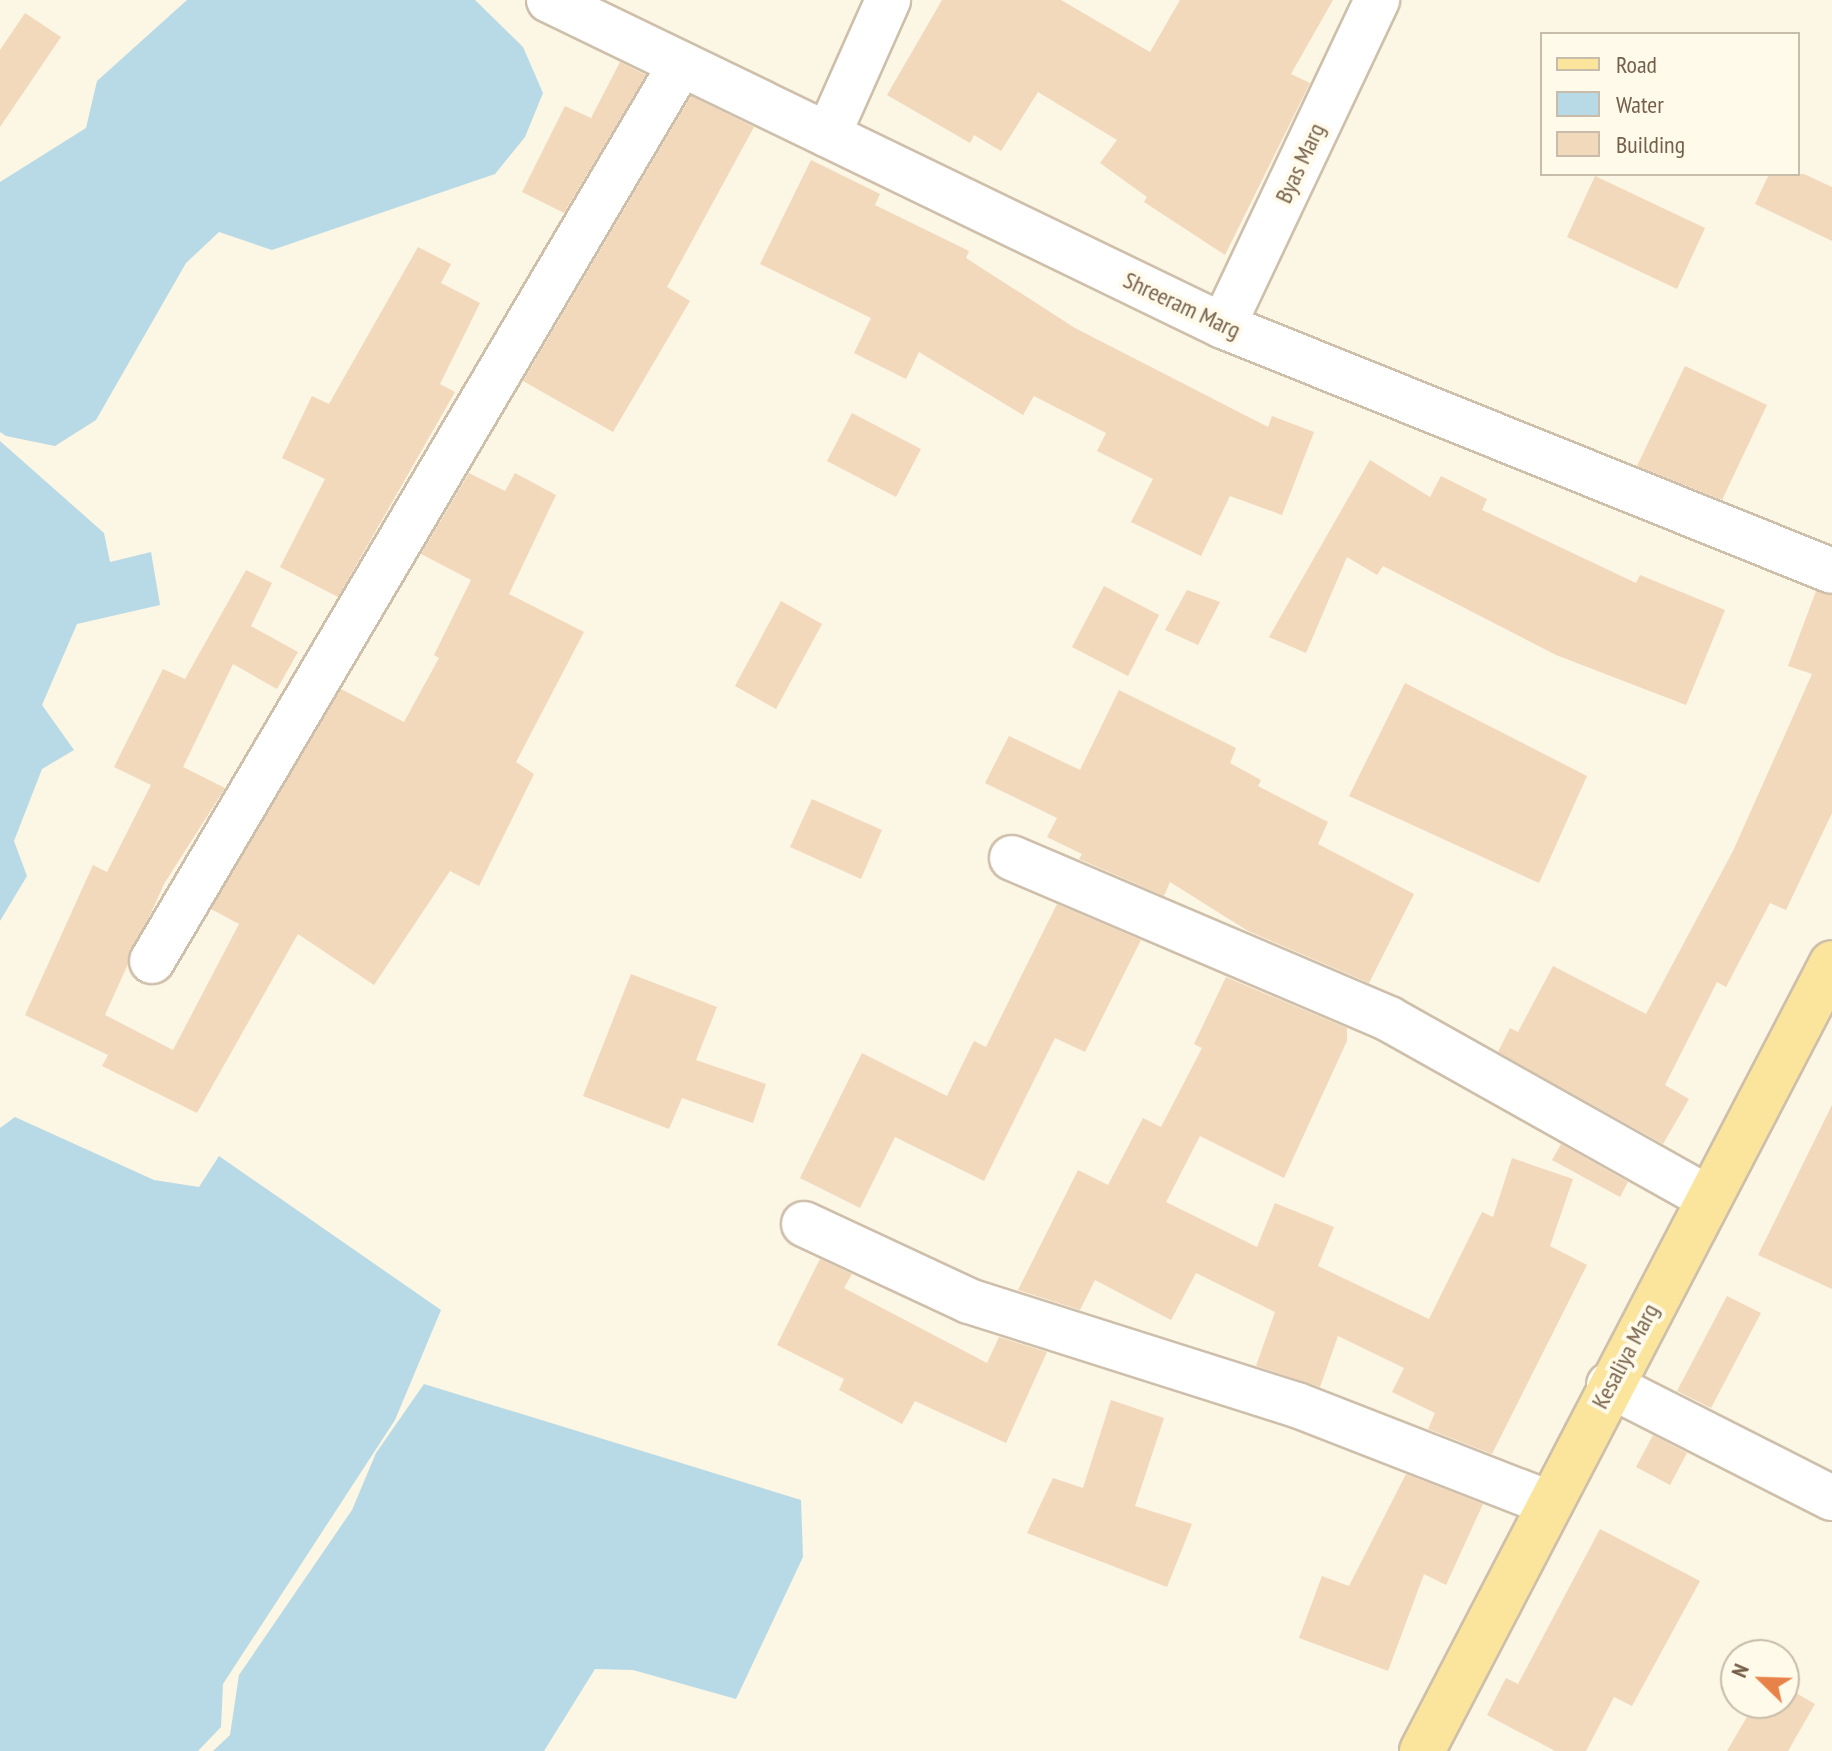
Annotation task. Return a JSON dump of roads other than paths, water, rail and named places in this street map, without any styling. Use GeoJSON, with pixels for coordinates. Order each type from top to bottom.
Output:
{"type":"FeatureCollection","features":[{"type":"Feature","properties":{"kind":"main road","name":"Kesaliya Marg"},"geometry":{"type":"LineString","coordinates":[[1422,1751],[1609,1385],[1832,963]]}},
{"type":"Feature","properties":{"kind":"street","name":"Shreeram Marg"},"geometry":{"type":"LineString","coordinates":[[549,0],[1223,326],[1832,571]]}},
{"type":"Feature","properties":{"kind":"street"},"geometry":{"type":"LineString","coordinates":[[828,135],[888,0]]}},
{"type":"Feature","properties":{"kind":"street","name":"Byas Marg"},"geometry":{"type":"LineString","coordinates":[[1223,326],[1377,0]]}},
{"type":"Feature","properties":{"kind":"street"},"geometry":{"type":"LineString","coordinates":[[152,961],[681,64]]}},
{"type":"Feature","properties":{"kind":"street"},"geometry":{"type":"LineString","coordinates":[[1012,858],[1389,1019],[1708,1198]]}},
{"type":"Feature","properties":{"kind":"street"},"geometry":{"type":"LineString","coordinates":[[804,1224],[969,1301],[1297,1405],[1549,1503]]}},
{"type":"Feature","properties":{"kind":"street"},"geometry":{"type":"LineString","coordinates":[[1609,1385],[1832,1498]]}},
{"type":"Feature","properties":{"kind":"water"},"geometry":{"type":"Polygon","coordinates":[[[187,0],[475,0],[523,47],[543,93],[525,137],[495,174],[272,250],[219,232],[186,263],[96,420],[55,446],[6,436],[0,432],[0,182],[86,128],[97,81],[187,0]]]}},
{"type":"Feature","properties":{"kind":"water"},"geometry":{"type":"Polygon","coordinates":[[[0,441],[104,533],[110,562],[151,552],[160,605],[77,624],[42,705],[74,750],[42,769],[14,841],[27,876],[0,921],[0,441]]]}},
{"type":"Feature","properties":{"kind":"water"},"geometry":{"type":"Polygon","coordinates":[[[15,1117],[154,1180],[199,1187],[219,1156],[441,1310],[395,1420],[223,1684],[221,1727],[198,1751],[0,1751],[0,1128],[15,1117]]]}},
{"type":"Feature","properties":{"kind":"water"},"geometry":{"type":"Polygon","coordinates":[[[424,1384],[801,1500],[803,1557],[736,1699],[633,1670],[595,1669],[544,1751],[213,1751],[230,1735],[239,1675],[352,1510],[376,1453],[424,1384]]]}}]}
